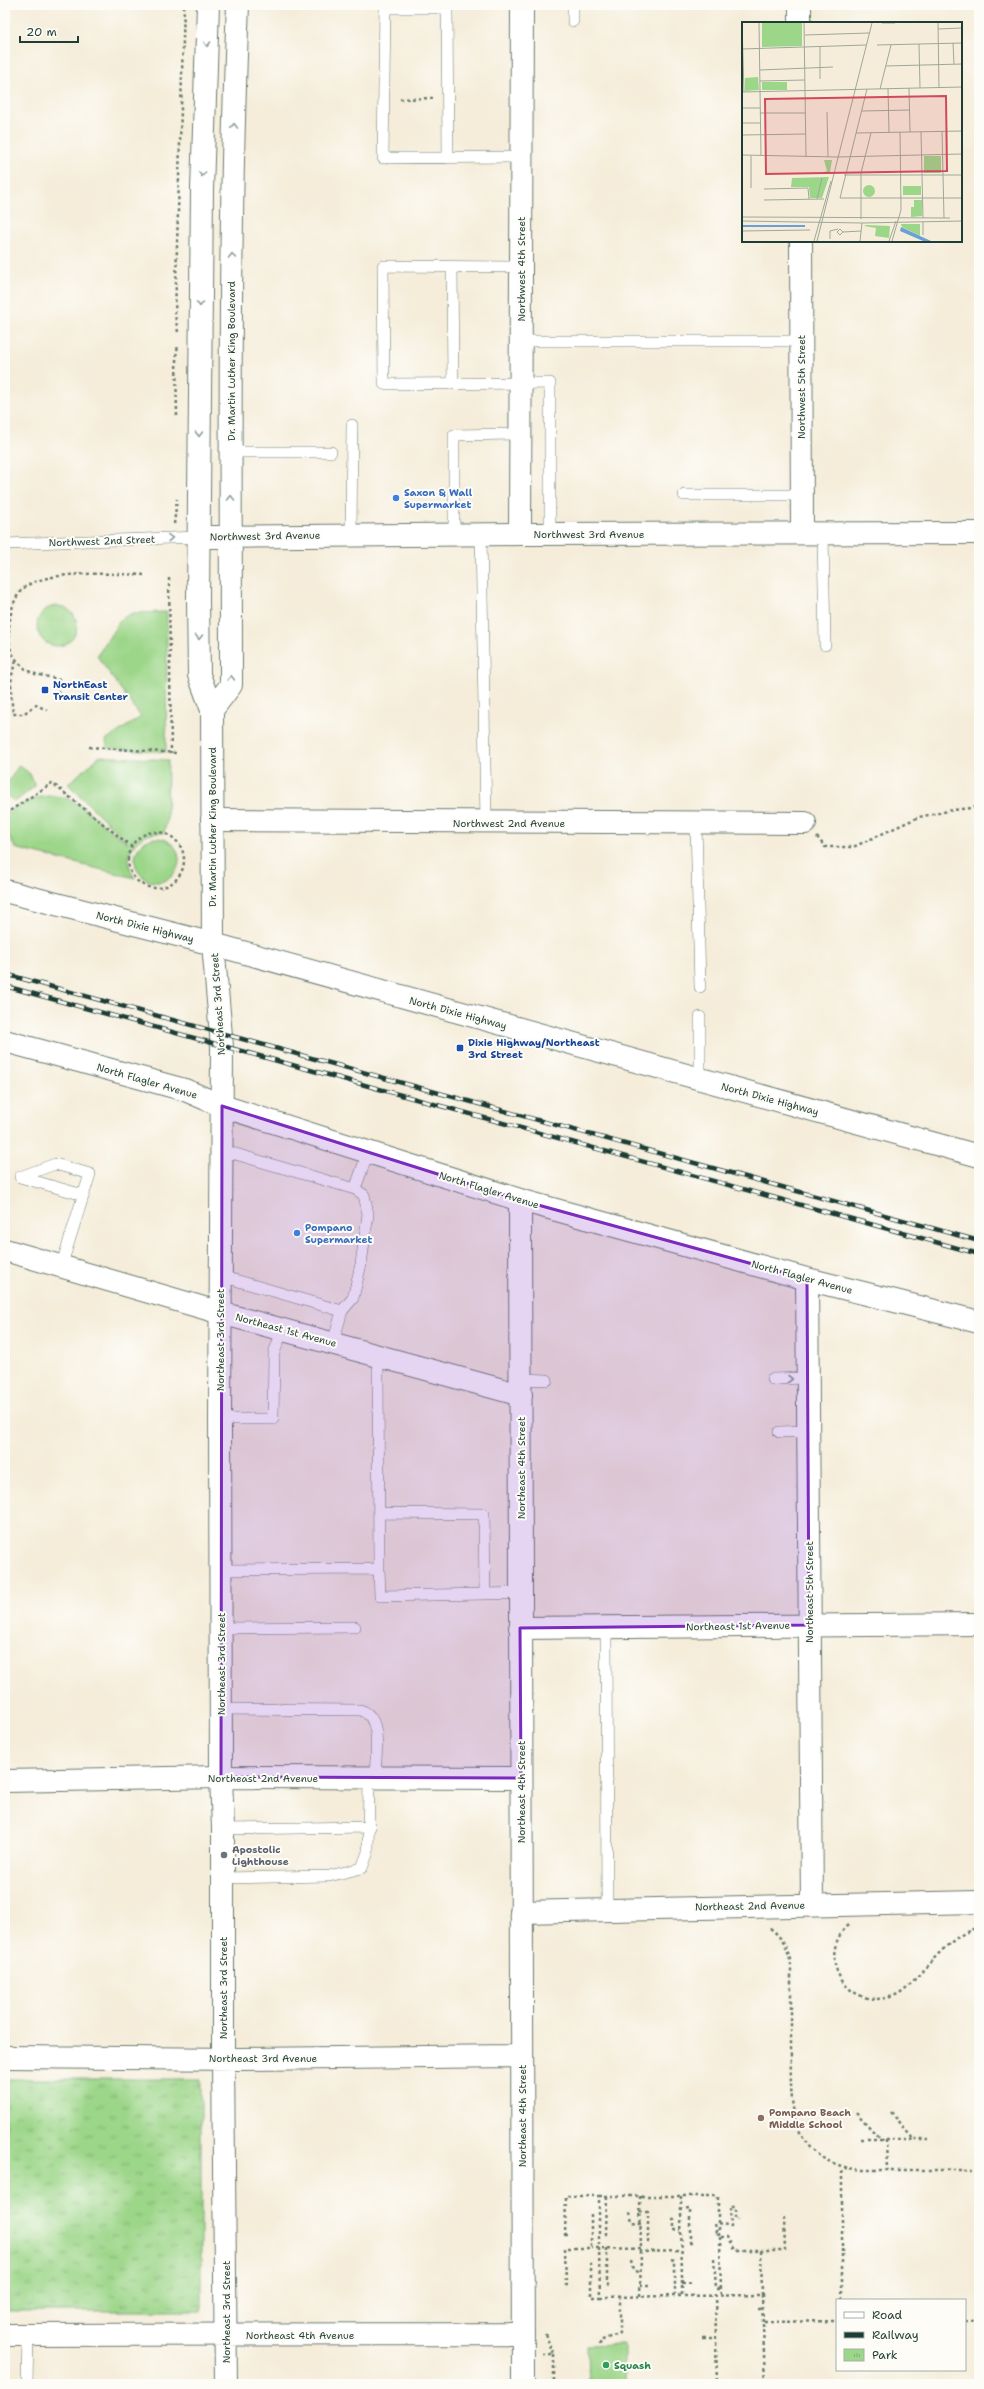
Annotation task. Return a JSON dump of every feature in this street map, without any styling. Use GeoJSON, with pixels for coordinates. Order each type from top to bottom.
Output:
{"type":"FeatureCollection","features":[{"type":"Feature","properties":{"kind":"street","name":"Dr. Martin Luther King Boulevard"},"geometry":{"type":"LineString","coordinates":[[208,5],[202,190],[199,356],[199,675],[212,710],[213,944]]}},
{"type":"Feature","properties":{"kind":"street","name":"Dr. Martin Luther King Boulevard"},"geometry":{"type":"LineString","coordinates":[[212,710],[231,685],[230,355],[238,5]]}},
{"type":"Feature","properties":{"kind":"street","name":"Northwest 4th Street"},"geometry":{"type":"LineString","coordinates":[[520,534],[522,5]]}},
{"type":"Feature","properties":{"kind":"street"},"geometry":{"type":"LineString","coordinates":[[800,5],[800,22]]}},
{"type":"Feature","properties":{"kind":"street","name":"Northwest 5th Street"},"geometry":{"type":"LineString","coordinates":[[801,242],[802,533]]}},
{"type":"Feature","properties":{"kind":"street"},"geometry":{"type":"LineString","coordinates":[[199,356],[230,355]]}},
{"type":"Feature","properties":{"kind":"street","name":"Northwest 3rd Avenue"},"geometry":{"type":"LineString","coordinates":[[199,537],[454,534],[979,533]]}},
{"type":"Feature","properties":{"kind":"street","name":"Northwest 2nd Avenue"},"geometry":{"type":"LineString","coordinates":[[212,820],[486,823],[805,823]]}},
{"type":"Feature","properties":{"kind":"street","name":"North Dixie Highway"},"geometry":{"type":"LineString","coordinates":[[5,890],[213,944],[979,1156]]}},
{"type":"Feature","properties":{"kind":"street","name":"Northeast 3rd Street"},"geometry":{"type":"LineString","coordinates":[[213,944],[222,1033],[220,1419],[222,1570],[221,1777],[224,1829],[223,2058],[226,2384]]}},
{"type":"Feature","properties":{"kind":"street","name":"North Flagler Avenue"},"geometry":{"type":"LineString","coordinates":[[5,1041],[185,1090],[222,1106],[520,1200],[807,1278],[979,1322]]}},
{"type":"Feature","properties":{"kind":"street","name":"Northeast 4th Street"},"geometry":{"type":"LineString","coordinates":[[520,1200],[523,2384]]}},
{"type":"Feature","properties":{"kind":"street","name":"Northeast 1st Avenue"},"geometry":{"type":"LineString","coordinates":[[5,1250],[221,1313],[332,1343],[382,1356],[521,1387]]}},
{"type":"Feature","properties":{"kind":"street","name":"Northeast 5th Street"},"geometry":{"type":"LineString","coordinates":[[807,1278],[812,1905]]}},
{"type":"Feature","properties":{"kind":"street","name":"Northeast 1st Avenue"},"geometry":{"type":"LineString","coordinates":[[520,1628],[979,1624]]}},
{"type":"Feature","properties":{"kind":"street","name":"Northeast 2nd Avenue"},"geometry":{"type":"LineString","coordinates":[[5,1781],[221,1777],[521,1778]]}},
{"type":"Feature","properties":{"kind":"street","name":"Northeast 2nd Avenue"},"geometry":{"type":"LineString","coordinates":[[521,1912],[979,1902]]}},
{"type":"Feature","properties":{"kind":"street","name":"Northeast 3rd Avenue"},"geometry":{"type":"LineString","coordinates":[[5,2057],[223,2058],[522,2056]]}},
{"type":"Feature","properties":{"kind":"street","name":"Northeast 4th Avenue"},"geometry":{"type":"LineString","coordinates":[[5,2335],[226,2336],[523,2334]]}},
{"type":"Feature","properties":{"kind":"lane"},"geometry":{"type":"LineString","coordinates":[[573,5],[573,20]]}},
{"type":"Feature","properties":{"kind":"lane"},"geometry":{"type":"LineString","coordinates":[[448,158],[447,8],[385,6],[383,158],[448,158],[521,157]]}},
{"type":"Feature","properties":{"kind":"lane"},"geometry":{"type":"LineString","coordinates":[[521,267],[383,266],[384,384],[550,383],[550,534]]}},
{"type":"Feature","properties":{"kind":"lane"},"geometry":{"type":"LineString","coordinates":[[452,267],[453,383]]}},
{"type":"Feature","properties":{"kind":"lane"},"geometry":{"type":"LineString","coordinates":[[521,341],[801,340]]}},
{"type":"Feature","properties":{"kind":"lane"},"geometry":{"type":"LineString","coordinates":[[351,535],[352,425]]}},
{"type":"Feature","properties":{"kind":"lane"},"geometry":{"type":"LineString","coordinates":[[454,534],[454,435],[520,434]]}},
{"type":"Feature","properties":{"kind":"lane"},"geometry":{"type":"LineString","coordinates":[[230,452],[331,452]]}},
{"type":"Feature","properties":{"kind":"lane"},"geometry":{"type":"LineString","coordinates":[[684,496],[802,495]]}},
{"type":"Feature","properties":{"kind":"lane"},"geometry":{"type":"LineString","coordinates":[[823,533],[825,645]]}},
{"type":"Feature","properties":{"kind":"lane"},"geometry":{"type":"LineString","coordinates":[[481,534],[486,823]]}},
{"type":"Feature","properties":{"kind":"lane","name":"Northwest 2nd Street"},"geometry":{"type":"LineString","coordinates":[[5,544],[199,537]]}},
{"type":"Feature","properties":{"kind":"lane"},"geometry":{"type":"LineString","coordinates":[[696,823],[700,987]]}},
{"type":"Feature","properties":{"kind":"lane"},"geometry":{"type":"LineString","coordinates":[[700,1017],[700,1080]]}},
{"type":"Feature","properties":{"kind":"lane"},"geometry":{"type":"LineString","coordinates":[[222,1150],[355,1189],[364,1196],[368,1214],[361,1264],[353,1298],[342,1311],[332,1343]]}},
{"type":"Feature","properties":{"kind":"lane"},"geometry":{"type":"LineString","coordinates":[[355,1189],[368,1152]]}},
{"type":"Feature","properties":{"kind":"lane"},"geometry":{"type":"LineString","coordinates":[[62,1267],[90,1174],[55,1164],[20,1177],[83,1196]]}},
{"type":"Feature","properties":{"kind":"lane"},"geometry":{"type":"LineString","coordinates":[[221,1276],[342,1311]]}},
{"type":"Feature","properties":{"kind":"lane"},"geometry":{"type":"LineString","coordinates":[[220,1419],[273,1419],[274,1353],[283,1329]]}},
{"type":"Feature","properties":{"kind":"lane"},"geometry":{"type":"LineString","coordinates":[[382,1356],[378,1369],[380,1596],[520,1593]]}},
{"type":"Feature","properties":{"kind":"lane"},"geometry":{"type":"LineString","coordinates":[[772,1379],[808,1378]]}},
{"type":"Feature","properties":{"kind":"lane"},"geometry":{"type":"LineString","coordinates":[[521,1387],[547,1380]]}},
{"type":"Feature","properties":{"kind":"lane"},"geometry":{"type":"LineString","coordinates":[[779,1432],[808,1431]]}},
{"type":"Feature","properties":{"kind":"lane"},"geometry":{"type":"LineString","coordinates":[[379,1514],[484,1514],[485,1594]]}},
{"type":"Feature","properties":{"kind":"lane"},"geometry":{"type":"LineString","coordinates":[[222,1570],[379,1569]]}},
{"type":"Feature","properties":{"kind":"lane"},"geometry":{"type":"LineString","coordinates":[[222,1628],[355,1627]]}},
{"type":"Feature","properties":{"kind":"lane"},"geometry":{"type":"LineString","coordinates":[[606,1627],[607,1910]]}},
{"type":"Feature","properties":{"kind":"lane"},"geometry":{"type":"LineString","coordinates":[[221,1709],[360,1710],[368,1712],[376,1727],[368,1852],[362,1868],[329,1876],[223,1878]]}},
{"type":"Feature","properties":{"kind":"lane"},"geometry":{"type":"LineString","coordinates":[[224,1829],[370,1827]]}},
{"type":"Feature","properties":{"kind":"lane"},"geometry":{"type":"LineString","coordinates":[[28,2335],[28,2384]]}},
{"type":"Feature","properties":{"kind":"path"},"geometry":{"type":"LineString","coordinates":[[177,419],[176,357],[178,331],[175,315],[184,5]]}},
{"type":"Feature","properties":{"kind":"path"},"geometry":{"type":"LineString","coordinates":[[400,99],[434,98]]}},
{"type":"Feature","properties":{"kind":"path"},"geometry":{"type":"LineString","coordinates":[[174,538],[174,514],[177,495]]}},
{"type":"Feature","properties":{"kind":"path"},"geometry":{"type":"LineString","coordinates":[[58,699],[59,680],[28,671],[16,660],[10,647],[10,618],[15,598],[28,585],[66,575],[146,575]]}},
{"type":"Feature","properties":{"kind":"path"},"geometry":{"type":"LineString","coordinates":[[169,578],[171,753]]}},
{"type":"Feature","properties":{"kind":"path"},"geometry":{"type":"LineString","coordinates":[[16,660],[12,671],[10,692],[13,714],[23,714],[36,705],[47,710]]}},
{"type":"Feature","properties":{"kind":"path"},"geometry":{"type":"LineString","coordinates":[[88,747],[177,753]]}},
{"type":"Feature","properties":{"kind":"path"},"geometry":{"type":"LineString","coordinates":[[5,814],[52,783],[132,847]]}},
{"type":"Feature","properties":{"kind":"path"},"geometry":{"type":"LineString","coordinates":[[805,823],[824,847],[853,847],[918,817],[953,810],[979,807]]}},
{"type":"Feature","properties":{"kind":"path"},"geometry":{"type":"LineString","coordinates":[[164,833],[172,837],[182,850],[184,859],[180,875],[167,886],[159,888],[142,884],[135,878],[130,867],[129,860],[132,847],[139,838],[147,834],[164,833]]}},
{"type":"Feature","properties":{"kind":"path"},"geometry":{"type":"LineString","coordinates":[[851,1922],[838,1940],[835,1966],[847,1988],[858,1996],[869,2000],[882,2000],[905,1989],[955,1938],[979,1927]]}},
{"type":"Feature","properties":{"kind":"path"},"geometry":{"type":"LineString","coordinates":[[764,1924],[784,1942],[790,1955],[790,2098],[795,2122],[801,2136],[812,2152],[829,2162],[846,2168],[886,2170],[979,2170]]}},
{"type":"Feature","properties":{"kind":"path"},"geometry":{"type":"LineString","coordinates":[[856,2112],[880,2139]]}},
{"type":"Feature","properties":{"kind":"path"},"geometry":{"type":"LineString","coordinates":[[891,2112],[914,2139]]}},
{"type":"Feature","properties":{"kind":"path"},"geometry":{"type":"LineString","coordinates":[[860,2139],[929,2139]]}},
{"type":"Feature","properties":{"kind":"path"},"geometry":{"type":"LineString","coordinates":[[886,2139],[886,2170]]}},
{"type":"Feature","properties":{"kind":"path"},"geometry":{"type":"LineString","coordinates":[[842,2299],[842,2173],[846,2168]]}},
{"type":"Feature","properties":{"kind":"path"},"geometry":{"type":"LineString","coordinates":[[567,2235],[565,2235],[566,2196],[718,2196],[718,2232]]}},
{"type":"Feature","properties":{"kind":"path"},"geometry":{"type":"LineString","coordinates":[[599,2196],[600,2297]]}},
{"type":"Feature","properties":{"kind":"path"},"geometry":{"type":"LineString","coordinates":[[607,2196],[606,2234],[609,2234]]}},
{"type":"Feature","properties":{"kind":"path"},"geometry":{"type":"LineString","coordinates":[[640,2196],[640,2296]]}},
{"type":"Feature","properties":{"kind":"path"},"geometry":{"type":"LineString","coordinates":[[680,2196],[682,2295]]}},
{"type":"Feature","properties":{"kind":"path"},"geometry":{"type":"LineString","coordinates":[[718,2224],[731,2227],[730,2206],[735,2206],[735,2218],[738,2219]]}},
{"type":"Feature","properties":{"kind":"path"},"geometry":{"type":"LineString","coordinates":[[681,2210],[690,2209],[690,2242],[692,2242]]}},
{"type":"Feature","properties":{"kind":"path"},"geometry":{"type":"LineString","coordinates":[[630,2212],[632,2223],[641,2224]]}},
{"type":"Feature","properties":{"kind":"path"},"geometry":{"type":"LineString","coordinates":[[640,2212],[648,2212],[648,2242],[650,2242]]}},
{"type":"Feature","properties":{"kind":"path"},"geometry":{"type":"LineString","coordinates":[[589,2213],[591,2213],[591,2248]]}},
{"type":"Feature","properties":{"kind":"path"},"geometry":{"type":"LineString","coordinates":[[720,2237],[727,2237],[734,2250],[785,2250],[784,2218],[781,2218]]}},
{"type":"Feature","properties":{"kind":"path"},"geometry":{"type":"LineString","coordinates":[[672,2220],[674,2220],[674,2230],[681,2230]]}},
{"type":"Feature","properties":{"kind":"path"},"geometry":{"type":"LineString","coordinates":[[714,2224],[716,2232],[718,2232],[720,2237],[721,2294]]}},
{"type":"Feature","properties":{"kind":"path"},"geometry":{"type":"LineString","coordinates":[[568,2285],[566,2285],[565,2248],[681,2251]]}},
{"type":"Feature","properties":{"kind":"path"},"geometry":{"type":"LineString","coordinates":[[607,2248],[607,2284],[609,2284]]}},
{"type":"Feature","properties":{"kind":"path"},"geometry":{"type":"LineString","coordinates":[[761,2250],[765,2384]]}},
{"type":"Feature","properties":{"kind":"path"},"geometry":{"type":"LineString","coordinates":[[714,2259],[716,2288],[720,2288]]}},
{"type":"Feature","properties":{"kind":"path"},"geometry":{"type":"LineString","coordinates":[[672,2260],[675,2261],[675,2295]]}},
{"type":"Feature","properties":{"kind":"path"},"geometry":{"type":"LineString","coordinates":[[631,2261],[633,2271],[640,2272]]}},
{"type":"Feature","properties":{"kind":"path"},"geometry":{"type":"LineString","coordinates":[[589,2264],[591,2264],[591,2297],[715,2294],[762,2295]]}},
{"type":"Feature","properties":{"kind":"path"},"geometry":{"type":"LineString","coordinates":[[682,2283],[693,2282]]}},
{"type":"Feature","properties":{"kind":"path"},"geometry":{"type":"LineString","coordinates":[[640,2285],[651,2285]]}},
{"type":"Feature","properties":{"kind":"path"},"geometry":{"type":"LineString","coordinates":[[715,2294],[717,2384]]}},
{"type":"Feature","properties":{"kind":"path"},"geometry":{"type":"LineString","coordinates":[[600,2345],[600,2341],[620,2333],[620,2296]]}},
{"type":"Feature","properties":{"kind":"path"},"geometry":{"type":"LineString","coordinates":[[758,2309],[762,2310]]}},
{"type":"Feature","properties":{"kind":"path"},"geometry":{"type":"LineString","coordinates":[[764,2322],[836,2321]]}},
{"type":"Feature","properties":{"kind":"path"},"geometry":{"type":"LineString","coordinates":[[966,2321],[979,2321]]}},
{"type":"Feature","properties":{"kind":"path"},"geometry":{"type":"LineString","coordinates":[[703,2338],[716,2338]]}},
{"type":"Feature","properties":{"kind":"path"},"geometry":{"type":"LineString","coordinates":[[554,2354],[554,2384]]}},
{"type":"Feature","properties":{"kind":"highlighted area"},"geometry":{"type":"Polygon","coordinates":[[[222,1106],[520,1200],[807,1279],[809,1625],[520,1628],[521,1778],[221,1777],[222,1106]]]}},
{"type":"Feature","properties":{"kind":"green space"},"geometry":{"type":"Polygon","coordinates":[[[57,606],[65,608],[71,612],[75,618],[77,626],[75,634],[71,640],[65,644],[57,646],[49,644],[43,640],[39,634],[37,626],[39,618],[43,612],[49,608],[57,606]]]}},
{"type":"Feature","properties":{"kind":"green space"},"geometry":{"type":"Polygon","coordinates":[[[167,612],[166,752],[107,748],[106,740],[141,717],[97,656],[121,619],[133,613],[167,612]]]}},
{"type":"Feature","properties":{"kind":"green space"},"geometry":{"type":"Polygon","coordinates":[[[100,756],[168,760],[167,819],[164,833],[154,833],[146,836],[133,846],[129,861],[135,878],[15,848],[5,827],[5,814],[26,802],[44,797],[59,796],[72,801],[84,809],[128,843],[68,784],[100,756]]]}},
{"type":"Feature","properties":{"kind":"green space"},"geometry":{"type":"Polygon","coordinates":[[[19,765],[30,774],[35,786],[15,802],[6,795],[7,784],[19,765]]]}},
{"type":"Feature","properties":{"kind":"green space"},"geometry":{"type":"Polygon","coordinates":[[[153,838],[161,838],[166,839],[173,844],[178,851],[178,869],[173,876],[166,881],[153,882],[145,879],[138,872],[135,864],[135,856],[138,848],[145,841],[153,838]]]}},
{"type":"Feature","properties":{"kind":"green space"},"geometry":{"type":"Polygon","coordinates":[[[5,2079],[201,2079],[201,2311],[5,2311],[5,2079]]]}},
{"type":"Feature","properties":{"kind":"green space","name":"Squash"},"geometry":{"type":"Polygon","coordinates":[[[624,2344],[624,2384],[588,2384],[587,2345],[624,2344]]]}},
{"type":"Feature","properties":{"kind":"railway"},"geometry":{"type":"LineString","coordinates":[[5,974],[979,1241]]}},
{"type":"Feature","properties":{"kind":"railway"},"geometry":{"type":"LineString","coordinates":[[5,986],[979,1254]]}},
{"type":"Feature","properties":{"kind":"place","name":"Saxon & Wall Supermarket"},"geometry":{"type":"Point","coordinates":[396,498]}},
{"type":"Feature","properties":{"kind":"place","name":"NorthEast Transit Center"},"geometry":{"type":"Point","coordinates":[45,690]}},
{"type":"Feature","properties":{"kind":"place","name":"Dixie Highway/Northeast 3rd Street"},"geometry":{"type":"Point","coordinates":[460,1048]}},
{"type":"Feature","properties":{"kind":"place","name":"Pompano Supermarket"},"geometry":{"type":"Point","coordinates":[297,1233]}},
{"type":"Feature","properties":{"kind":"place","name":"Apostolic Lighthouse"},"geometry":{"type":"Point","coordinates":[224,1855]}},
{"type":"Feature","properties":{"kind":"place","name":"Pompano Beach Middle School"},"geometry":{"type":"Point","coordinates":[761,2118]}},
{"type":"Feature","properties":{"kind":"place","name":"Squash"},"geometry":{"type":"Point","coordinates":[606,2365]}}]}
